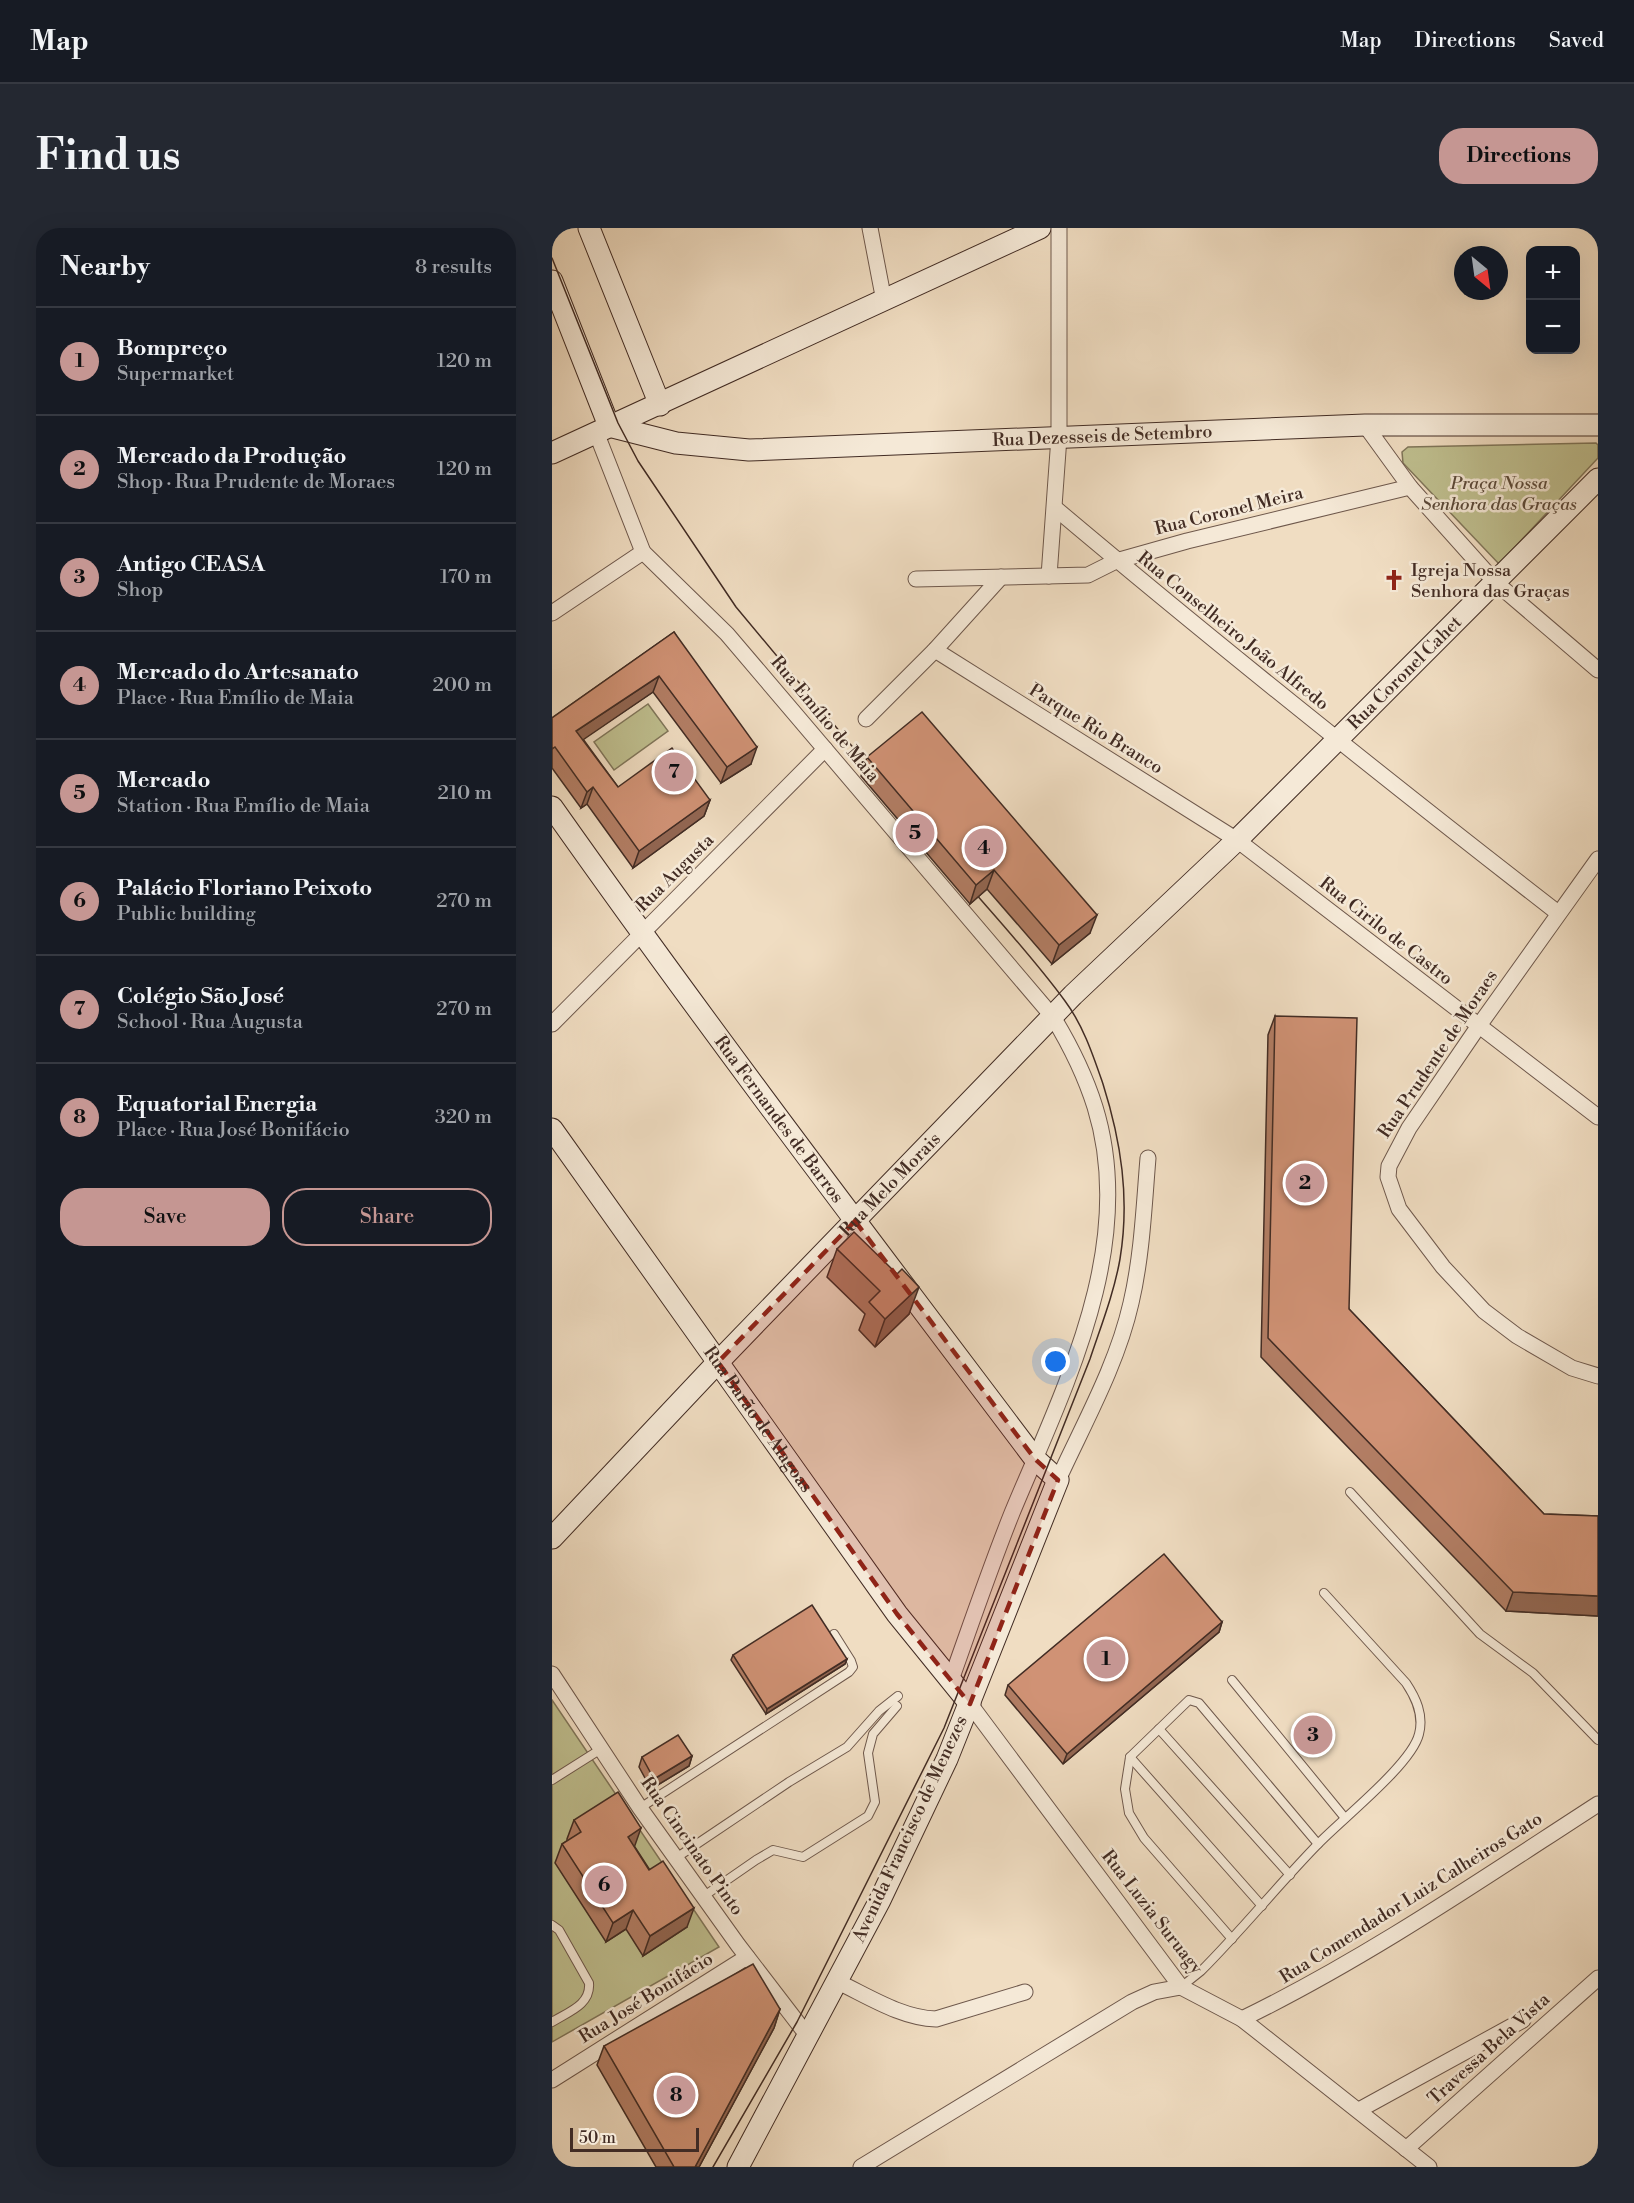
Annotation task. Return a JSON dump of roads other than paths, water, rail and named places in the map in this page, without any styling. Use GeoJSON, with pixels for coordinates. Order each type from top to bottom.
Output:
{"type":"FeatureCollection","features":[{"type":"Feature","properties":{"kind":"street"},"geometry":{"type":"LineString","coordinates":[[589,228],[660,405]]}},
{"type":"Feature","properties":{"kind":"street"},"geometry":{"type":"LineString","coordinates":[[870,228],[884,301]]}},
{"type":"Feature","properties":{"kind":"street"},"geometry":{"type":"LineString","coordinates":[[552,453],[1040,228]]}},
{"type":"Feature","properties":{"kind":"street"},"geometry":{"type":"LineString","coordinates":[[1049,576],[1059,437],[1059,228]]}},
{"type":"Feature","properties":{"kind":"street"},"geometry":{"type":"LineString","coordinates":[[552,281],[608,427]]}},
{"type":"Feature","properties":{"kind":"street"},"geometry":{"type":"LineString","coordinates":[[1365,425],[1410,487],[1495,582],[1598,670]]}},
{"type":"Feature","properties":{"kind":"street","name":"Rua Dezesseis de Setembro"},"geometry":{"type":"LineString","coordinates":[[608,427],[676,443],[748,450],[1365,425],[1598,425]]}},
{"type":"Feature","properties":{"kind":"street","name":"Rua Emílio de Maia"},"geometry":{"type":"LineString","coordinates":[[608,427],[643,552],[727,634],[1053,1017],[1072,1050],[1095,1108],[1105,1156],[1107,1187],[1104,1252],[1088,1320],[1011,1516],[951,1680]]}},
{"type":"Feature","properties":{"kind":"street","name":"Rua Coronel Cahet"},"geometry":{"type":"LineString","coordinates":[[1237,840],[1598,479]]}},
{"type":"Feature","properties":{"kind":"street","name":"Rua Coronel Meira"},"geometry":{"type":"LineString","coordinates":[[916,579],[1088,575],[1116,561],[1187,541],[1410,487]]}},
{"type":"Feature","properties":{"kind":"street","name":"Rua Conselheiro João Alfredo"},"geometry":{"type":"LineString","coordinates":[[1055,508],[1116,561],[1337,741],[1558,913]]}},
{"type":"Feature","properties":{"kind":"street"},"geometry":{"type":"LineString","coordinates":[[552,613],[643,552]]}},
{"type":"Feature","properties":{"kind":"street"},"geometry":{"type":"LineString","coordinates":[[866,720],[935,650],[1001,577]]}},
{"type":"Feature","properties":{"kind":"street","name":"Parque Rio Branco"},"geometry":{"type":"LineString","coordinates":[[935,650],[1237,840]]}},
{"type":"Feature","properties":{"kind":"street","name":"Rua Augusta"},"geometry":{"type":"LineString","coordinates":[[552,1024],[825,749]]}},
{"type":"Feature","properties":{"kind":"street","name":"Rua Fernandes de Barros"},"geometry":{"type":"LineString","coordinates":[[552,807],[642,934],[855,1221],[1035,1459],[1058,1480]]}},
{"type":"Feature","properties":{"kind":"street","name":"Rua Melo Morais"},"geometry":{"type":"LineString","coordinates":[[552,1538],[717,1362],[1073,995],[1237,840]]}},
{"type":"Feature","properties":{"kind":"street","name":"Rua Cirilo de Castro"},"geometry":{"type":"LineString","coordinates":[[1237,840],[1598,1117]]}},
{"type":"Feature","properties":{"kind":"street","name":"Rua Prudente de Moraes"},"geometry":{"type":"LineString","coordinates":[[1598,859],[1409,1128],[1389,1166],[1388,1177],[1399,1209],[1443,1267],[1484,1311],[1517,1336],[1572,1368],[1598,1376]]}},
{"type":"Feature","properties":{"kind":"street","name":"Rua Barão de Alagoas"},"geometry":{"type":"LineString","coordinates":[[552,1129],[897,1614],[970,1704]]}},
{"type":"Feature","properties":{"kind":"street"},"geometry":{"type":"LineString","coordinates":[[1058,1480],[1109,1368],[1132,1303],[1148,1158]]}},
{"type":"Feature","properties":{"kind":"street","name":"Avenida Francisco de Menezes"},"geometry":{"type":"LineString","coordinates":[[738,2167],[880,1900],[947,1759],[1058,1480]]}},
{"type":"Feature","properties":{"kind":"street","name":"Rua Cincinato Pinto"},"geometry":{"type":"LineString","coordinates":[[552,1674],[640,1808],[807,2035]]}},
{"type":"Feature","properties":{"kind":"street","name":"Rua Luzia Suruagy"},"geometry":{"type":"LineString","coordinates":[[970,1704],[1181,1987],[1242,2019],[1429,2167]]}},
{"type":"Feature","properties":{"kind":"street","name":"Rua Comendador Luiz Calheiros Gato"},"geometry":{"type":"LineString","coordinates":[[1242,2019],[1300,1991],[1418,1920],[1598,1804]]}},
{"type":"Feature","properties":{"kind":"street","name":"Rua José Bonifácio"},"geometry":{"type":"LineString","coordinates":[[552,2080],[730,1968],[743,1951]]}},
{"type":"Feature","properties":{"kind":"street","name":"Travessa Bela Vista"},"geometry":{"type":"LineString","coordinates":[[1406,2149],[1598,1978]]}},
{"type":"Feature","properties":{"kind":"street"},"geometry":{"type":"LineString","coordinates":[[836,1981],[909,2015],[936,2019],[1024,1992]]}},
{"type":"Feature","properties":{"kind":"street"},"geometry":{"type":"LineString","coordinates":[[861,2167],[1132,2002],[1154,1992],[1181,1987]]}},
{"type":"Feature","properties":{"kind":"street"},"geometry":{"type":"LineString","coordinates":[[1359,2110],[1523,2020]]}},
{"type":"Feature","properties":{"kind":"lane"},"geometry":{"type":"LineString","coordinates":[[1350,1492],[1480,1634],[1533,1672],[1598,1740]]}},
{"type":"Feature","properties":{"kind":"lane"},"geometry":{"type":"LineString","coordinates":[[1181,1987],[1201,1971],[1232,1939],[1318,1844],[1387,1779],[1409,1755],[1419,1736],[1421,1719],[1416,1698],[1406,1683],[1324,1593]]}},
{"type":"Feature","properties":{"kind":"lane"},"geometry":{"type":"LineString","coordinates":[[640,1808],[849,1672],[852,1667],[851,1661],[834,1634]]}},
{"type":"Feature","properties":{"kind":"lane"},"geometry":{"type":"LineString","coordinates":[[1232,1680],[1345,1818]]}},
{"type":"Feature","properties":{"kind":"lane"},"geometry":{"type":"LineString","coordinates":[[676,1858],[789,1782],[853,1743],[879,1712],[898,1696]]}},
{"type":"Feature","properties":{"kind":"lane"},"geometry":{"type":"LineString","coordinates":[[1232,1939],[1144,1838],[1129,1813],[1125,1789],[1130,1757],[1189,1700],[1199,1703],[1318,1844]]}},
{"type":"Feature","properties":{"kind":"lane"},"geometry":{"type":"LineString","coordinates":[[704,1896],[773,1850],[803,1857],[868,1816],[875,1802],[868,1753],[873,1734],[897,1706]]}},
{"type":"Feature","properties":{"kind":"lane"},"geometry":{"type":"LineString","coordinates":[[1159,1729],[1290,1875]]}},
{"type":"Feature","properties":{"kind":"lane"},"geometry":{"type":"LineString","coordinates":[[552,1780],[602,1748]]}},
{"type":"Feature","properties":{"kind":"lane"},"geometry":{"type":"LineString","coordinates":[[1130,1757],[1262,1906]]}},
{"type":"Feature","properties":{"kind":"lane"},"geometry":{"type":"LineString","coordinates":[[552,1925],[560,1930],[589,1983],[590,1991],[579,2006],[552,2022]]}},
{"type":"Feature","properties":{"kind":"tram line"},"geometry":{"type":"LineString","coordinates":[[552,258],[618,423],[638,461],[736,607],[876,775]]}},
{"type":"Feature","properties":{"kind":"tram line"},"geometry":{"type":"LineString","coordinates":[[713,2167],[797,2022],[944,1728],[1090,1359],[1111,1297],[1120,1259],[1124,1192],[1119,1148],[1103,1084],[1087,1041],[1077,1020],[1054,986],[968,885]]}},
{"type":"Feature","properties":{"kind":"place","name":"Igreja Nossa Senhora das Graças"},"geometry":{"type":"Point","coordinates":[1394,580]}},
{"type":"Feature","properties":{"kind":"place","name":"Colégio São José"},"geometry":{"type":"Point","coordinates":[674,772]}},
{"type":"Feature","properties":{"kind":"place","name":"Mercado"},"geometry":{"type":"Point","coordinates":[915,833]}},
{"type":"Feature","properties":{"kind":"place","name":"Mercado do Artesanato"},"geometry":{"type":"Point","coordinates":[984,848]}},
{"type":"Feature","properties":{"kind":"place","name":"Mercado da Produção"},"geometry":{"type":"Point","coordinates":[1305,1183]}},
{"type":"Feature","properties":{"kind":"place","name":"Bompreço"},"geometry":{"type":"Point","coordinates":[1106,1659]}},
{"type":"Feature","properties":{"kind":"place","name":"Antigo CEASA"},"geometry":{"type":"Point","coordinates":[1313,1735]}},
{"type":"Feature","properties":{"kind":"place","name":"Palácio Floriano Peixoto"},"geometry":{"type":"Point","coordinates":[604,1885]}},
{"type":"Feature","properties":{"kind":"place","name":"Equatorial Energia"},"geometry":{"type":"Point","coordinates":[676,2095]}},
{"type":"Feature","properties":{"kind":"park label","name":"Praça Nossa Senhora das Graças"},"geometry":{"type":"Point","coordinates":[1499,493]}}]}
